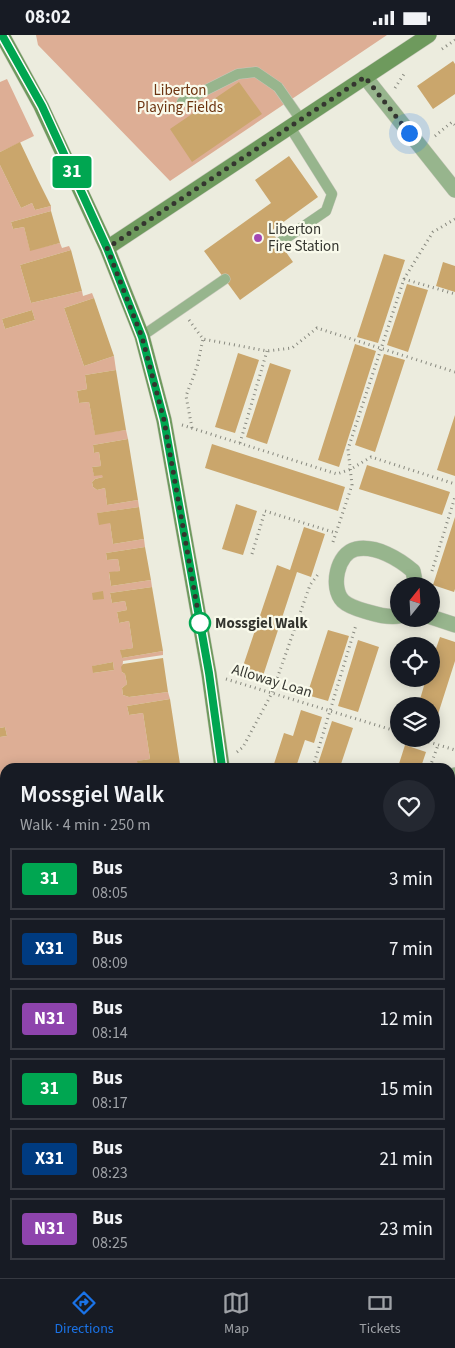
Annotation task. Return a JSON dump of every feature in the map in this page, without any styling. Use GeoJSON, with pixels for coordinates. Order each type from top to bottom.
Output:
{"type":"FeatureCollection","features":[{"type":"Feature","properties":{"kind":"street"},"geometry":{"type":"LineString","coordinates":[[2,35],[42,106],[107,248],[142,337],[164,420],[209,673],[222,763]]}},
{"type":"Feature","properties":{"kind":"street"},"geometry":{"type":"LineString","coordinates":[[107,248],[429,35]]}},
{"type":"Feature","properties":{"kind":"street"},"geometry":{"type":"LineString","coordinates":[[365,77],[455,190]]}},
{"type":"Feature","properties":{"kind":"street"},"geometry":{"type":"LineString","coordinates":[[390,616],[382,616],[361,610],[344,602],[335,585],[338,567],[346,556],[355,549],[371,549],[397,558],[413,571],[414,577]]}},
{"type":"Feature","properties":{"kind":"street"},"geometry":{"type":"LineString","coordinates":[[440,620],[455,625]]}},
{"type":"Feature","properties":{"kind":"lane"},"geometry":{"type":"LineString","coordinates":[[182,102],[238,74],[256,72],[278,87],[332,194],[326,211],[279,243]]}},
{"type":"Feature","properties":{"kind":"lane"},"geometry":{"type":"LineString","coordinates":[[142,337],[225,279]]}},
{"type":"Feature","properties":{"kind":"path"},"geometry":{"type":"LineString","coordinates":[[440,50],[455,40]]}},
{"type":"Feature","properties":{"kind":"path"},"geometry":{"type":"LineString","coordinates":[[386,104],[404,74],[411,69]]}},
{"type":"Feature","properties":{"kind":"path"},"geometry":{"type":"LineString","coordinates":[[421,148],[452,121],[455,125]]}},
{"type":"Feature","properties":{"kind":"path"},"geometry":{"type":"LineString","coordinates":[[330,549],[352,485],[348,449],[404,279],[433,231],[455,219]]}},
{"type":"Feature","properties":{"kind":"path"},"geometry":{"type":"LineString","coordinates":[[404,279],[455,295]]}},
{"type":"Feature","properties":{"kind":"path"},"geometry":{"type":"LineString","coordinates":[[181,310],[203,339],[267,351],[292,348],[317,328],[455,371]]}},
{"type":"Feature","properties":{"kind":"path"},"geometry":{"type":"LineString","coordinates":[[192,428],[186,396],[197,367],[203,339]]}},
{"type":"Feature","properties":{"kind":"path"},"geometry":{"type":"LineString","coordinates":[[240,443],[267,351]]}},
{"type":"Feature","properties":{"kind":"path"},"geometry":{"type":"LineString","coordinates":[[164,420],[337,474],[371,457],[455,484]]}},
{"type":"Feature","properties":{"kind":"path"},"geometry":{"type":"LineString","coordinates":[[430,576],[455,497]]}},
{"type":"Feature","properties":{"kind":"path"},"geometry":{"type":"LineString","coordinates":[[252,554],[265,511],[336,533]]}},
{"type":"Feature","properties":{"kind":"path"},"geometry":{"type":"LineString","coordinates":[[225,763],[243,747],[272,693],[310,585],[320,571]]}},
{"type":"Feature","properties":{"kind":"path","name":"Alloway Loan"},"geometry":{"type":"LineString","coordinates":[[314,763],[361,610]]}},
{"type":"Feature","properties":{"kind":"path","name":"Alloway Loan"},"geometry":{"type":"LineString","coordinates":[[209,673],[390,729]]}},
{"type":"Feature","properties":{"kind":"path"},"geometry":{"type":"LineString","coordinates":[[440,746],[455,750]]}},
{"type":"Feature","properties":{"kind":"path"},"geometry":{"type":"LineString","coordinates":[[431,763],[437,747]]}},
{"type":"Feature","properties":{"kind":"green space","name":"Liberton Playing Fields"},"geometry":{"type":"Polygon","coordinates":[[[36,35],[387,35],[170,181],[38,45],[36,35]]]}},
{"type":"Feature","properties":{"kind":"green space"},"geometry":{"type":"Polygon","coordinates":[[[7,79],[34,136],[0,152],[0,82],[7,79]]]}},
{"type":"Feature","properties":{"kind":"green space"},"geometry":{"type":"Polygon","coordinates":[[[0,165],[21,208],[32,203],[35,210],[51,206],[51,211],[11,222],[13,229],[24,227],[30,250],[60,243],[62,248],[69,246],[71,250],[20,265],[31,303],[82,291],[83,296],[92,293],[94,298],[64,308],[84,366],[114,356],[116,370],[85,375],[87,389],[77,391],[79,403],[89,402],[95,434],[126,430],[128,439],[93,445],[94,453],[99,452],[101,466],[92,467],[94,475],[103,475],[103,477],[92,482],[93,487],[97,490],[105,488],[107,505],[138,500],[139,507],[98,513],[110,523],[113,544],[144,539],[145,547],[106,553],[107,560],[118,559],[120,571],[109,573],[111,586],[151,580],[152,587],[110,593],[112,603],[125,601],[127,610],[117,612],[119,623],[129,621],[133,648],[121,650],[122,658],[163,651],[163,655],[123,661],[122,672],[125,674],[127,684],[122,688],[123,695],[129,697],[168,692],[170,699],[127,706],[129,715],[143,713],[150,759],[138,761],[138,763],[0,763],[0,737],[7,736],[5,727],[0,728],[0,165]],[[32,310],[2,319],[5,329],[35,320],[32,310]],[[113,662],[93,666],[93,673],[114,670],[113,662]]]}},
{"type":"Feature","properties":{"kind":"building"},"geometry":{"type":"Polygon","coordinates":[[[453,61],[455,64],[455,94],[433,109],[417,86],[453,61]]]}},
{"type":"Feature","properties":{"kind":"building"},"geometry":{"type":"Polygon","coordinates":[[[239,82],[262,114],[192,162],[170,129],[239,82]]]}},
{"type":"Feature","properties":{"kind":"building"},"geometry":{"type":"Polygon","coordinates":[[[20,142],[51,206],[35,210],[32,203],[21,208],[0,165],[0,152],[20,142]]]}},
{"type":"Feature","properties":{"kind":"building"},"geometry":{"type":"Polygon","coordinates":[[[289,156],[318,197],[271,231],[293,262],[240,300],[204,251],[271,203],[255,180],[289,156]]]}},
{"type":"Feature","properties":{"kind":"building"},"geometry":{"type":"Polygon","coordinates":[[[51,211],[60,243],[30,251],[24,227],[13,229],[11,222],[51,211]]]}},
{"type":"Feature","properties":{"kind":"building"},"geometry":{"type":"Polygon","coordinates":[[[71,250],[82,291],[31,303],[20,265],[71,250]]]}},
{"type":"Feature","properties":{"kind":"building"},"geometry":{"type":"Polygon","coordinates":[[[384,254],[405,260],[378,343],[357,337],[384,254]]]}},
{"type":"Feature","properties":{"kind":"building"},"geometry":{"type":"Polygon","coordinates":[[[443,262],[455,266],[455,292],[436,286],[443,262]]]}},
{"type":"Feature","properties":{"kind":"building"},"geometry":{"type":"Polygon","coordinates":[[[407,284],[428,290],[408,352],[387,345],[407,284]]]}},
{"type":"Feature","properties":{"kind":"building"},"geometry":{"type":"Polygon","coordinates":[[[94,298],[114,356],[84,366],[64,308],[94,298]]]}},
{"type":"Feature","properties":{"kind":"building"},"geometry":{"type":"Polygon","coordinates":[[[32,310],[35,320],[5,329],[2,319],[32,310]]]}},
{"type":"Feature","properties":{"kind":"building"},"geometry":{"type":"Polygon","coordinates":[[[355,344],[376,351],[339,467],[318,460],[355,344]]]}},
{"type":"Feature","properties":{"kind":"building"},"geometry":{"type":"Polygon","coordinates":[[[238,353],[259,360],[235,433],[215,427],[238,353]]]}},
{"type":"Feature","properties":{"kind":"building"},"geometry":{"type":"Polygon","coordinates":[[[384,354],[405,360],[375,452],[355,445],[384,354]]]}},
{"type":"Feature","properties":{"kind":"building"},"geometry":{"type":"Polygon","coordinates":[[[270,363],[291,370],[267,444],[246,437],[270,363]]]}},
{"type":"Feature","properties":{"kind":"building"},"geometry":{"type":"Polygon","coordinates":[[[116,370],[126,430],[95,435],[89,402],[79,403],[77,391],[87,389],[85,375],[116,370]]]}},
{"type":"Feature","properties":{"kind":"building"},"geometry":{"type":"Polygon","coordinates":[[[455,415],[455,476],[437,470],[455,415]]]}},
{"type":"Feature","properties":{"kind":"building"},"geometry":{"type":"Polygon","coordinates":[[[128,439],[138,500],[107,505],[105,488],[97,490],[93,487],[92,482],[95,479],[103,477],[102,475],[94,476],[92,467],[101,466],[99,452],[94,453],[93,445],[128,439]]]}},
{"type":"Feature","properties":{"kind":"building"},"geometry":{"type":"Polygon","coordinates":[[[212,444],[345,487],[338,511],[205,468],[212,444]]]}},
{"type":"Feature","properties":{"kind":"building"},"geometry":{"type":"Polygon","coordinates":[[[367,465],[450,492],[442,515],[359,489],[367,465]]]}},
{"type":"Feature","properties":{"kind":"building"},"geometry":{"type":"Polygon","coordinates":[[[236,504],[257,511],[243,555],[222,549],[236,504]]]}},
{"type":"Feature","properties":{"kind":"building"},"geometry":{"type":"Polygon","coordinates":[[[139,507],[144,539],[113,544],[110,523],[99,525],[97,513],[139,507]]]}},
{"type":"Feature","properties":{"kind":"building"},"geometry":{"type":"Polygon","coordinates":[[[455,517],[454,592],[440,587],[440,577],[436,577],[455,517]]]}},
{"type":"Feature","properties":{"kind":"building"},"geometry":{"type":"Polygon","coordinates":[[[304,527],[325,534],[311,577],[297,572],[261,682],[240,675],[277,565],[290,570],[304,527]]]}},
{"type":"Feature","properties":{"kind":"building"},"geometry":{"type":"Polygon","coordinates":[[[145,547],[151,580],[111,586],[109,572],[120,571],[118,559],[107,560],[106,553],[145,547]]]}},
{"type":"Feature","properties":{"kind":"building"},"geometry":{"type":"Polygon","coordinates":[[[152,587],[163,651],[122,658],[120,650],[133,648],[129,621],[119,623],[117,612],[127,610],[125,601],[112,603],[110,593],[152,587]]]}},
{"type":"Feature","properties":{"kind":"building"},"geometry":{"type":"Polygon","coordinates":[[[103,591],[104,599],[93,600],[92,593],[103,591]]]}},
{"type":"Feature","properties":{"kind":"building"},"geometry":{"type":"Polygon","coordinates":[[[328,630],[349,636],[328,701],[307,695],[328,630]]]}},
{"type":"Feature","properties":{"kind":"building"},"geometry":{"type":"Polygon","coordinates":[[[440,637],[455,642],[455,661],[440,708],[440,697],[421,697],[424,687],[440,687],[440,637]]]}},
{"type":"Feature","properties":{"kind":"building"},"geometry":{"type":"Polygon","coordinates":[[[358,640],[379,647],[358,712],[338,706],[358,640]]]}},
{"type":"Feature","properties":{"kind":"building"},"geometry":{"type":"Polygon","coordinates":[[[163,658],[168,692],[129,697],[123,695],[122,688],[127,684],[121,667],[123,664],[163,658]]]}},
{"type":"Feature","properties":{"kind":"building"},"geometry":{"type":"Polygon","coordinates":[[[113,662],[114,670],[93,673],[92,666],[113,662]]]}},
{"type":"Feature","properties":{"kind":"building"},"geometry":{"type":"Polygon","coordinates":[[[170,699],[180,763],[138,763],[137,761],[150,759],[143,713],[129,715],[127,706],[170,699]]]}},
{"type":"Feature","properties":{"kind":"building"},"geometry":{"type":"Polygon","coordinates":[[[301,710],[322,717],[314,743],[305,740],[297,763],[274,763],[284,733],[293,736],[301,710]]]}},
{"type":"Feature","properties":{"kind":"building"},"geometry":{"type":"Polygon","coordinates":[[[332,721],[353,728],[341,763],[318,763],[332,721]]]}},
{"type":"Feature","properties":{"kind":"building"},"geometry":{"type":"Polygon","coordinates":[[[5,727],[7,736],[0,737],[0,728],[5,727]]]}},
{"type":"Feature","properties":{"kind":"building"},"geometry":{"type":"Polygon","coordinates":[[[404,747],[426,752],[422,763],[399,763],[404,747]]]}},
{"type":"Feature","properties":{"kind":"bus line","name":"31"},"geometry":{"type":"LineString","coordinates":[[2,35],[42,106],[107,248],[142,337],[164,420],[209,673],[221,763]]}},
{"type":"Feature","properties":{"kind":"place","name":"Liberton Fire Station"},"geometry":{"type":"Point","coordinates":[258,238]}},
{"type":"Feature","properties":{"kind":"place","name":"Mossgiel Walk"},"geometry":{"type":"Point","coordinates":[200,623]}},
{"type":"Feature","properties":{"kind":"route"},"geometry":{"type":"LineString","coordinates":[[200,623],[164,420],[142,337],[107,248],[365,77],[409,133]]}}]}
